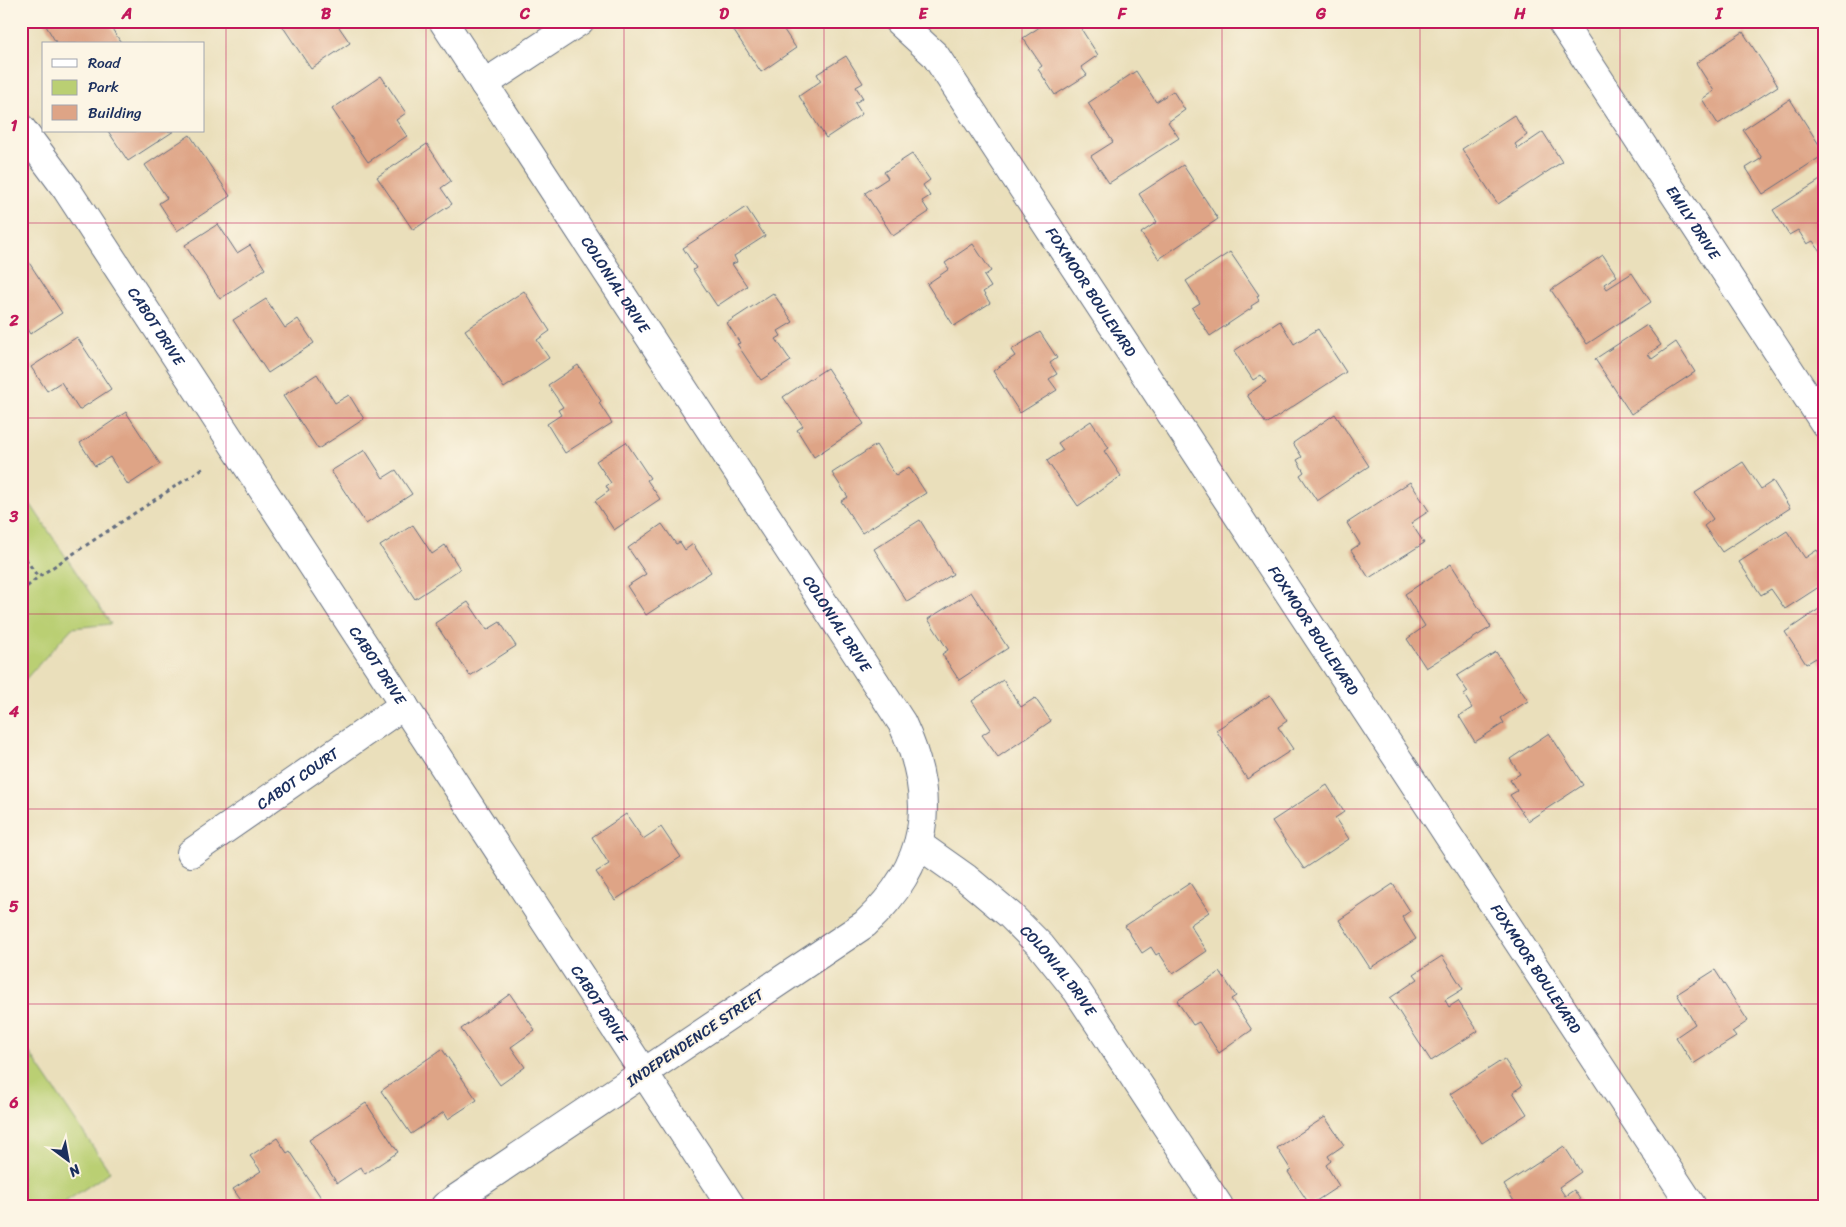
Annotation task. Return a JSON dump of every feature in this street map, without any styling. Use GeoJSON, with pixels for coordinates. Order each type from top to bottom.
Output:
{"type":"FeatureCollection","features":[{"type":"Feature","properties":{"kind":"street","name":"COLONIAL DRIVE"},"geometry":{"type":"LineString","coordinates":[[443,21],[902,723],[916,751],[923,782],[924,814],[918,844],[966,878],[1010,915],[1041,946],[1078,991],[1219,1206]]}},
{"type":"Feature","properties":{"kind":"street"},"geometry":{"type":"LineString","coordinates":[[484,84],[580,21]]}},
{"type":"Feature","properties":{"kind":"street","name":"FOXMOOR BOULEVARD"},"geometry":{"type":"LineString","coordinates":[[898,21],[935,55],[1692,1206]]}},
{"type":"Feature","properties":{"kind":"street","name":"FOXMOOR BOULEVARD"},"geometry":{"type":"LineString","coordinates":[[924,21],[935,55]]}},
{"type":"Feature","properties":{"kind":"street","name":"EMILY DRIVE"},"geometry":{"type":"LineString","coordinates":[[1561,21],[1825,424]]}},
{"type":"Feature","properties":{"kind":"street","name":"CABOT DRIVE"},"geometry":{"type":"LineString","coordinates":[[21,128],[67,190],[731,1206]]}},
{"type":"Feature","properties":{"kind":"street","name":"CABOT COURT"},"geometry":{"type":"LineString","coordinates":[[191,853],[404,705]]}},
{"type":"Feature","properties":{"kind":"street","name":"INDEPENDENCE STREET"},"geometry":{"type":"LineString","coordinates":[[445,1206],[865,924],[883,908],[898,889],[918,844]]}},
{"type":"Feature","properties":{"kind":"path"},"geometry":{"type":"LineString","coordinates":[[21,592],[38,577],[203,468]]}},
{"type":"Feature","properties":{"kind":"path"},"geometry":{"type":"LineString","coordinates":[[21,552],[38,577]]}},
{"type":"Feature","properties":{"kind":"green space"},"geometry":{"type":"Polygon","coordinates":[[[21,490],[111,624],[72,628],[21,684],[21,490]]]}},
{"type":"Feature","properties":{"kind":"green space"},"geometry":{"type":"Polygon","coordinates":[[[21,1040],[110,1172],[59,1206],[21,1206],[21,1040]]]}},
{"type":"Feature","properties":{"kind":"building"},"geometry":{"type":"Polygon","coordinates":[[[43,21],[107,21],[121,42],[56,42],[43,21]]]}},
{"type":"Feature","properties":{"kind":"building"},"geometry":{"type":"Polygon","coordinates":[[[279,21],[348,21],[339,27],[350,43],[311,69],[279,21]]]}},
{"type":"Feature","properties":{"kind":"building"},"geometry":{"type":"Polygon","coordinates":[[[778,21],[796,48],[761,72],[728,22],[778,21]]]}},
{"type":"Feature","properties":{"kind":"building"},"geometry":{"type":"Polygon","coordinates":[[[1049,21],[1076,21],[1098,55],[1081,67],[1087,75],[1055,95],[1038,69],[1042,66],[1023,38],[1049,21]]]}},
{"type":"Feature","properties":{"kind":"building"},"geometry":{"type":"Polygon","coordinates":[[[1743,32],[1778,86],[1718,124],[1702,99],[1714,91],[1696,63],[1743,32]]]}},
{"type":"Feature","properties":{"kind":"building"},"geometry":{"type":"Polygon","coordinates":[[[846,56],[863,83],[856,87],[863,98],[855,103],[862,114],[826,138],[799,96],[821,81],[817,74],[846,56]]]}},
{"type":"Feature","properties":{"kind":"building"},"geometry":{"type":"Polygon","coordinates":[[[1136,71],[1156,102],[1173,91],[1185,110],[1168,122],[1179,138],[1109,183],[1091,156],[1113,142],[1088,103],[1136,71]]]}},
{"type":"Feature","properties":{"kind":"building"},"geometry":{"type":"Polygon","coordinates":[[[381,76],[406,113],[396,120],[407,136],[368,162],[332,109],[381,76]]]}},
{"type":"Feature","properties":{"kind":"building"},"geometry":{"type":"Polygon","coordinates":[[[1790,99],[1825,154],[1763,194],[1746,168],[1762,158],[1743,130],[1790,99]]]}},
{"type":"Feature","properties":{"kind":"building"},"geometry":{"type":"Polygon","coordinates":[[[1514,115],[1527,135],[1515,144],[1518,149],[1543,132],[1562,162],[1498,204],[1462,149],[1514,115]]]}},
{"type":"Feature","properties":{"kind":"building"},"geometry":{"type":"Polygon","coordinates":[[[109,132],[172,132],[128,161],[109,132]]]}},
{"type":"Feature","properties":{"kind":"building"},"geometry":{"type":"Polygon","coordinates":[[[190,135],[230,196],[177,231],[159,203],[167,198],[145,165],[190,135]]]}},
{"type":"Feature","properties":{"kind":"building"},"geometry":{"type":"Polygon","coordinates":[[[427,144],[451,181],[441,188],[452,204],[413,230],[377,177],[427,144]]]}},
{"type":"Feature","properties":{"kind":"building"},"geometry":{"type":"Polygon","coordinates":[[[912,154],[930,180],[923,185],[930,196],[922,201],[929,212],[893,236],[865,193],[888,178],[884,172],[912,154]]]}},
{"type":"Feature","properties":{"kind":"building"},"geometry":{"type":"Polygon","coordinates":[[[1183,165],[1218,219],[1159,259],[1141,233],[1157,222],[1139,194],[1183,165]]]}},
{"type":"Feature","properties":{"kind":"building"},"geometry":{"type":"Polygon","coordinates":[[[1825,177],[1825,252],[1822,254],[1813,241],[1807,244],[1798,230],[1789,235],[1773,210],[1825,177]]]}},
{"type":"Feature","properties":{"kind":"building"},"geometry":{"type":"Polygon","coordinates":[[[746,207],[765,236],[734,256],[737,262],[732,264],[747,286],[717,306],[693,270],[696,268],[683,248],[746,207]]]}},
{"type":"Feature","properties":{"kind":"building"},"geometry":{"type":"Polygon","coordinates":[[[218,224],[237,253],[250,245],[265,269],[220,299],[185,245],[218,224]]]}},
{"type":"Feature","properties":{"kind":"building"},"geometry":{"type":"Polygon","coordinates":[[[973,244],[991,271],[984,276],[991,287],[983,292],[990,303],[954,326],[927,284],[949,269],[945,263],[973,244]]]}},
{"type":"Feature","properties":{"kind":"building"},"geometry":{"type":"Polygon","coordinates":[[[1230,252],[1259,295],[1257,296],[1259,301],[1251,306],[1252,308],[1210,336],[1192,308],[1200,303],[1186,281],[1230,252]]]}},
{"type":"Feature","properties":{"kind":"building"},"geometry":{"type":"Polygon","coordinates":[[[1603,255],[1617,276],[1604,284],[1607,289],[1632,273],[1651,302],[1587,344],[1551,290],[1603,255]]]}},
{"type":"Feature","properties":{"kind":"building"},"geometry":{"type":"Polygon","coordinates":[[[28,261],[62,313],[30,334],[21,320],[21,266],[28,261]]]}},
{"type":"Feature","properties":{"kind":"building"},"geometry":{"type":"Polygon","coordinates":[[[524,291],[550,331],[537,340],[549,358],[504,388],[465,330],[524,291]]]}},
{"type":"Feature","properties":{"kind":"building"},"geometry":{"type":"Polygon","coordinates":[[[773,293],[793,322],[778,331],[781,336],[776,339],[791,361],[761,380],[737,344],[740,343],[727,323],[773,293]]]}},
{"type":"Feature","properties":{"kind":"building"},"geometry":{"type":"Polygon","coordinates":[[[266,299],[285,328],[298,319],[314,343],[268,373],[233,320],[266,299]]]}},
{"type":"Feature","properties":{"kind":"building"},"geometry":{"type":"Polygon","coordinates":[[[1280,321],[1294,344],[1318,329],[1346,372],[1266,424],[1247,395],[1266,382],[1261,375],[1253,380],[1234,351],[1280,321]]]}},
{"type":"Feature","properties":{"kind":"building"},"geometry":{"type":"Polygon","coordinates":[[[1647,325],[1661,345],[1648,354],[1652,359],[1676,342],[1695,372],[1631,414],[1595,359],[1647,325]]]}},
{"type":"Feature","properties":{"kind":"building"},"geometry":{"type":"Polygon","coordinates":[[[1040,332],[1057,358],[1050,363],[1057,374],[1049,379],[1057,390],[1020,413],[993,371],[1015,356],[1011,350],[1040,332]]]}},
{"type":"Feature","properties":{"kind":"building"},"geometry":{"type":"Polygon","coordinates":[[[77,337],[111,389],[79,410],[61,382],[47,391],[31,367],[77,337]]]}},
{"type":"Feature","properties":{"kind":"building"},"geometry":{"type":"Polygon","coordinates":[[[578,365],[601,401],[599,403],[612,423],[565,453],[547,424],[561,415],[558,410],[563,407],[548,385],[578,365]]]}},
{"type":"Feature","properties":{"kind":"building"},"geometry":{"type":"Polygon","coordinates":[[[827,368],[864,424],[814,457],[797,430],[803,426],[783,397],[827,368]]]}},
{"type":"Feature","properties":{"kind":"building"},"geometry":{"type":"Polygon","coordinates":[[[317,374],[335,403],[349,395],[364,419],[318,449],[283,396],[317,374]]]}},
{"type":"Feature","properties":{"kind":"building"},"geometry":{"type":"Polygon","coordinates":[[[126,412],[160,464],[128,485],[110,457],[95,466],[80,443],[126,412]]]}},
{"type":"Feature","properties":{"kind":"building"},"geometry":{"type":"Polygon","coordinates":[[[1335,414],[1369,466],[1317,501],[1300,475],[1304,472],[1297,460],[1302,457],[1293,443],[1335,414]]]}},
{"type":"Feature","properties":{"kind":"building"},"geometry":{"type":"Polygon","coordinates":[[[1091,421],[1109,448],[1104,451],[1121,476],[1078,506],[1047,461],[1063,450],[1058,443],[1091,421]]]}},
{"type":"Feature","properties":{"kind":"building"},"geometry":{"type":"Polygon","coordinates":[[[626,442],[650,478],[647,480],[660,499],[614,530],[595,501],[609,491],[606,486],[611,483],[596,461],[626,442]]]}},
{"type":"Feature","properties":{"kind":"building"},"geometry":{"type":"Polygon","coordinates":[[[876,445],[896,476],[909,467],[926,493],[862,533],[841,501],[848,497],[832,473],[876,445]]]}},
{"type":"Feature","properties":{"kind":"building"},"geometry":{"type":"Polygon","coordinates":[[[365,450],[383,478],[396,470],[412,494],[366,524],[331,471],[365,450]]]}},
{"type":"Feature","properties":{"kind":"building"},"geometry":{"type":"Polygon","coordinates":[[[1743,462],[1761,489],[1773,481],[1790,508],[1722,552],[1704,526],[1713,519],[1695,493],[1743,462]]]}},
{"type":"Feature","properties":{"kind":"building"},"geometry":{"type":"Polygon","coordinates":[[[1410,482],[1429,511],[1411,523],[1424,543],[1369,578],[1351,550],[1360,544],[1347,523],[1410,482]]]}},
{"type":"Feature","properties":{"kind":"building"},"geometry":{"type":"Polygon","coordinates":[[[920,520],[953,574],[907,602],[874,549],[920,520]]]}},
{"type":"Feature","properties":{"kind":"building"},"geometry":{"type":"Polygon","coordinates":[[[662,524],[676,544],[680,542],[685,550],[693,544],[711,572],[646,615],[627,586],[646,574],[628,548],[662,524]]]}},
{"type":"Feature","properties":{"kind":"building"},"geometry":{"type":"Polygon","coordinates":[[[413,525],[432,554],[445,545],[460,569],[415,599],[380,546],[413,525]]]}},
{"type":"Feature","properties":{"kind":"building"},"geometry":{"type":"Polygon","coordinates":[[[1787,531],[1805,558],[1817,550],[1825,563],[1825,583],[1785,609],[1771,589],[1761,595],[1739,562],[1787,531]]]}},
{"type":"Feature","properties":{"kind":"building"},"geometry":{"type":"Polygon","coordinates":[[[1451,564],[1491,627],[1426,668],[1407,639],[1425,626],[1405,594],[1451,564]]]}},
{"type":"Feature","properties":{"kind":"building"},"geometry":{"type":"Polygon","coordinates":[[[971,592],[1008,648],[959,680],[942,654],[948,650],[928,619],[971,592]]]}},
{"type":"Feature","properties":{"kind":"building"},"geometry":{"type":"Polygon","coordinates":[[[468,602],[487,630],[500,622],[516,646],[470,676],[435,623],[468,602]]]}},
{"type":"Feature","properties":{"kind":"building"},"geometry":{"type":"Polygon","coordinates":[[[1825,605],[1825,671],[1816,658],[1806,664],[1785,632],[1825,605]]]}},
{"type":"Feature","properties":{"kind":"building"},"geometry":{"type":"Polygon","coordinates":[[[1496,652],[1528,701],[1501,718],[1504,723],[1475,742],[1459,716],[1472,708],[1464,695],[1468,692],[1457,676],[1496,652]]]}},
{"type":"Feature","properties":{"kind":"building"},"geometry":{"type":"Polygon","coordinates":[[[1003,680],[1021,707],[1035,698],[1051,721],[998,757],[982,735],[991,729],[972,701],[1003,680]]]}},
{"type":"Feature","properties":{"kind":"building"},"geometry":{"type":"Polygon","coordinates":[[[1270,695],[1287,721],[1278,727],[1293,749],[1247,779],[1216,730],[1270,695]]]}},
{"type":"Feature","properties":{"kind":"building"},"geometry":{"type":"Polygon","coordinates":[[[1549,733],[1583,785],[1528,821],[1510,795],[1517,791],[1510,780],[1520,774],[1510,759],[1549,733]]]}},
{"type":"Feature","properties":{"kind":"building"},"geometry":{"type":"Polygon","coordinates":[[[1327,785],[1344,812],[1335,818],[1349,839],[1304,869],[1272,821],[1327,785]]]}},
{"type":"Feature","properties":{"kind":"building"},"geometry":{"type":"Polygon","coordinates":[[[626,814],[643,839],[661,827],[681,857],[615,900],[596,872],[609,864],[592,837],[626,814]]]}},
{"type":"Feature","properties":{"kind":"building"},"geometry":{"type":"Polygon","coordinates":[[[1190,883],[1209,912],[1190,925],[1207,951],[1173,974],[1159,953],[1156,955],[1151,947],[1142,953],[1125,926],[1190,883]]]}},
{"type":"Feature","properties":{"kind":"building"},"geometry":{"type":"Polygon","coordinates":[[[1393,884],[1410,911],[1402,917],[1416,939],[1370,968],[1339,920],[1393,884]]]}},
{"type":"Feature","properties":{"kind":"building"},"geometry":{"type":"Polygon","coordinates":[[[1442,956],[1463,989],[1445,1000],[1449,1007],[1458,1001],[1478,1031],[1431,1061],[1390,998],[1418,979],[1414,974],[1442,956]]]}},
{"type":"Feature","properties":{"kind":"building"},"geometry":{"type":"Polygon","coordinates":[[[1715,970],[1748,1021],[1732,1032],[1736,1037],[1693,1064],[1676,1037],[1695,1024],[1677,994],[1715,970]]]}},
{"type":"Feature","properties":{"kind":"building"},"geometry":{"type":"Polygon","coordinates":[[[1220,972],[1236,996],[1231,999],[1252,1030],[1219,1053],[1199,1022],[1193,1025],[1177,1001],[1220,972]]]}},
{"type":"Feature","properties":{"kind":"building"},"geometry":{"type":"Polygon","coordinates":[[[510,994],[535,1030],[511,1047],[525,1067],[500,1085],[461,1029],[510,994]]]}},
{"type":"Feature","properties":{"kind":"building"},"geometry":{"type":"Polygon","coordinates":[[[442,1049],[477,1100],[448,1119],[444,1112],[411,1134],[381,1091],[442,1049]]]}},
{"type":"Feature","properties":{"kind":"building"},"geometry":{"type":"Polygon","coordinates":[[[1504,1059],[1522,1086],[1513,1092],[1527,1114],[1482,1143],[1450,1094],[1504,1059]]]}},
{"type":"Feature","properties":{"kind":"building"},"geometry":{"type":"Polygon","coordinates":[[[366,1103],[398,1152],[365,1174],[361,1167],[337,1183],[309,1140],[366,1103]]]}},
{"type":"Feature","properties":{"kind":"building"},"geometry":{"type":"Polygon","coordinates":[[[1325,1117],[1344,1145],[1328,1156],[1331,1161],[1326,1165],[1339,1186],[1310,1205],[1288,1172],[1291,1170],[1277,1148],[1325,1117]]]}},
{"type":"Feature","properties":{"kind":"building"},"geometry":{"type":"Polygon","coordinates":[[[277,1138],[287,1153],[290,1151],[324,1202],[319,1206],[245,1206],[233,1189],[261,1171],[250,1156],[277,1138]]]}},
{"type":"Feature","properties":{"kind":"building"},"geometry":{"type":"Polygon","coordinates":[[[1564,1146],[1581,1172],[1559,1187],[1565,1196],[1574,1190],[1584,1206],[1517,1206],[1504,1185],[1564,1146]]]}}]}
